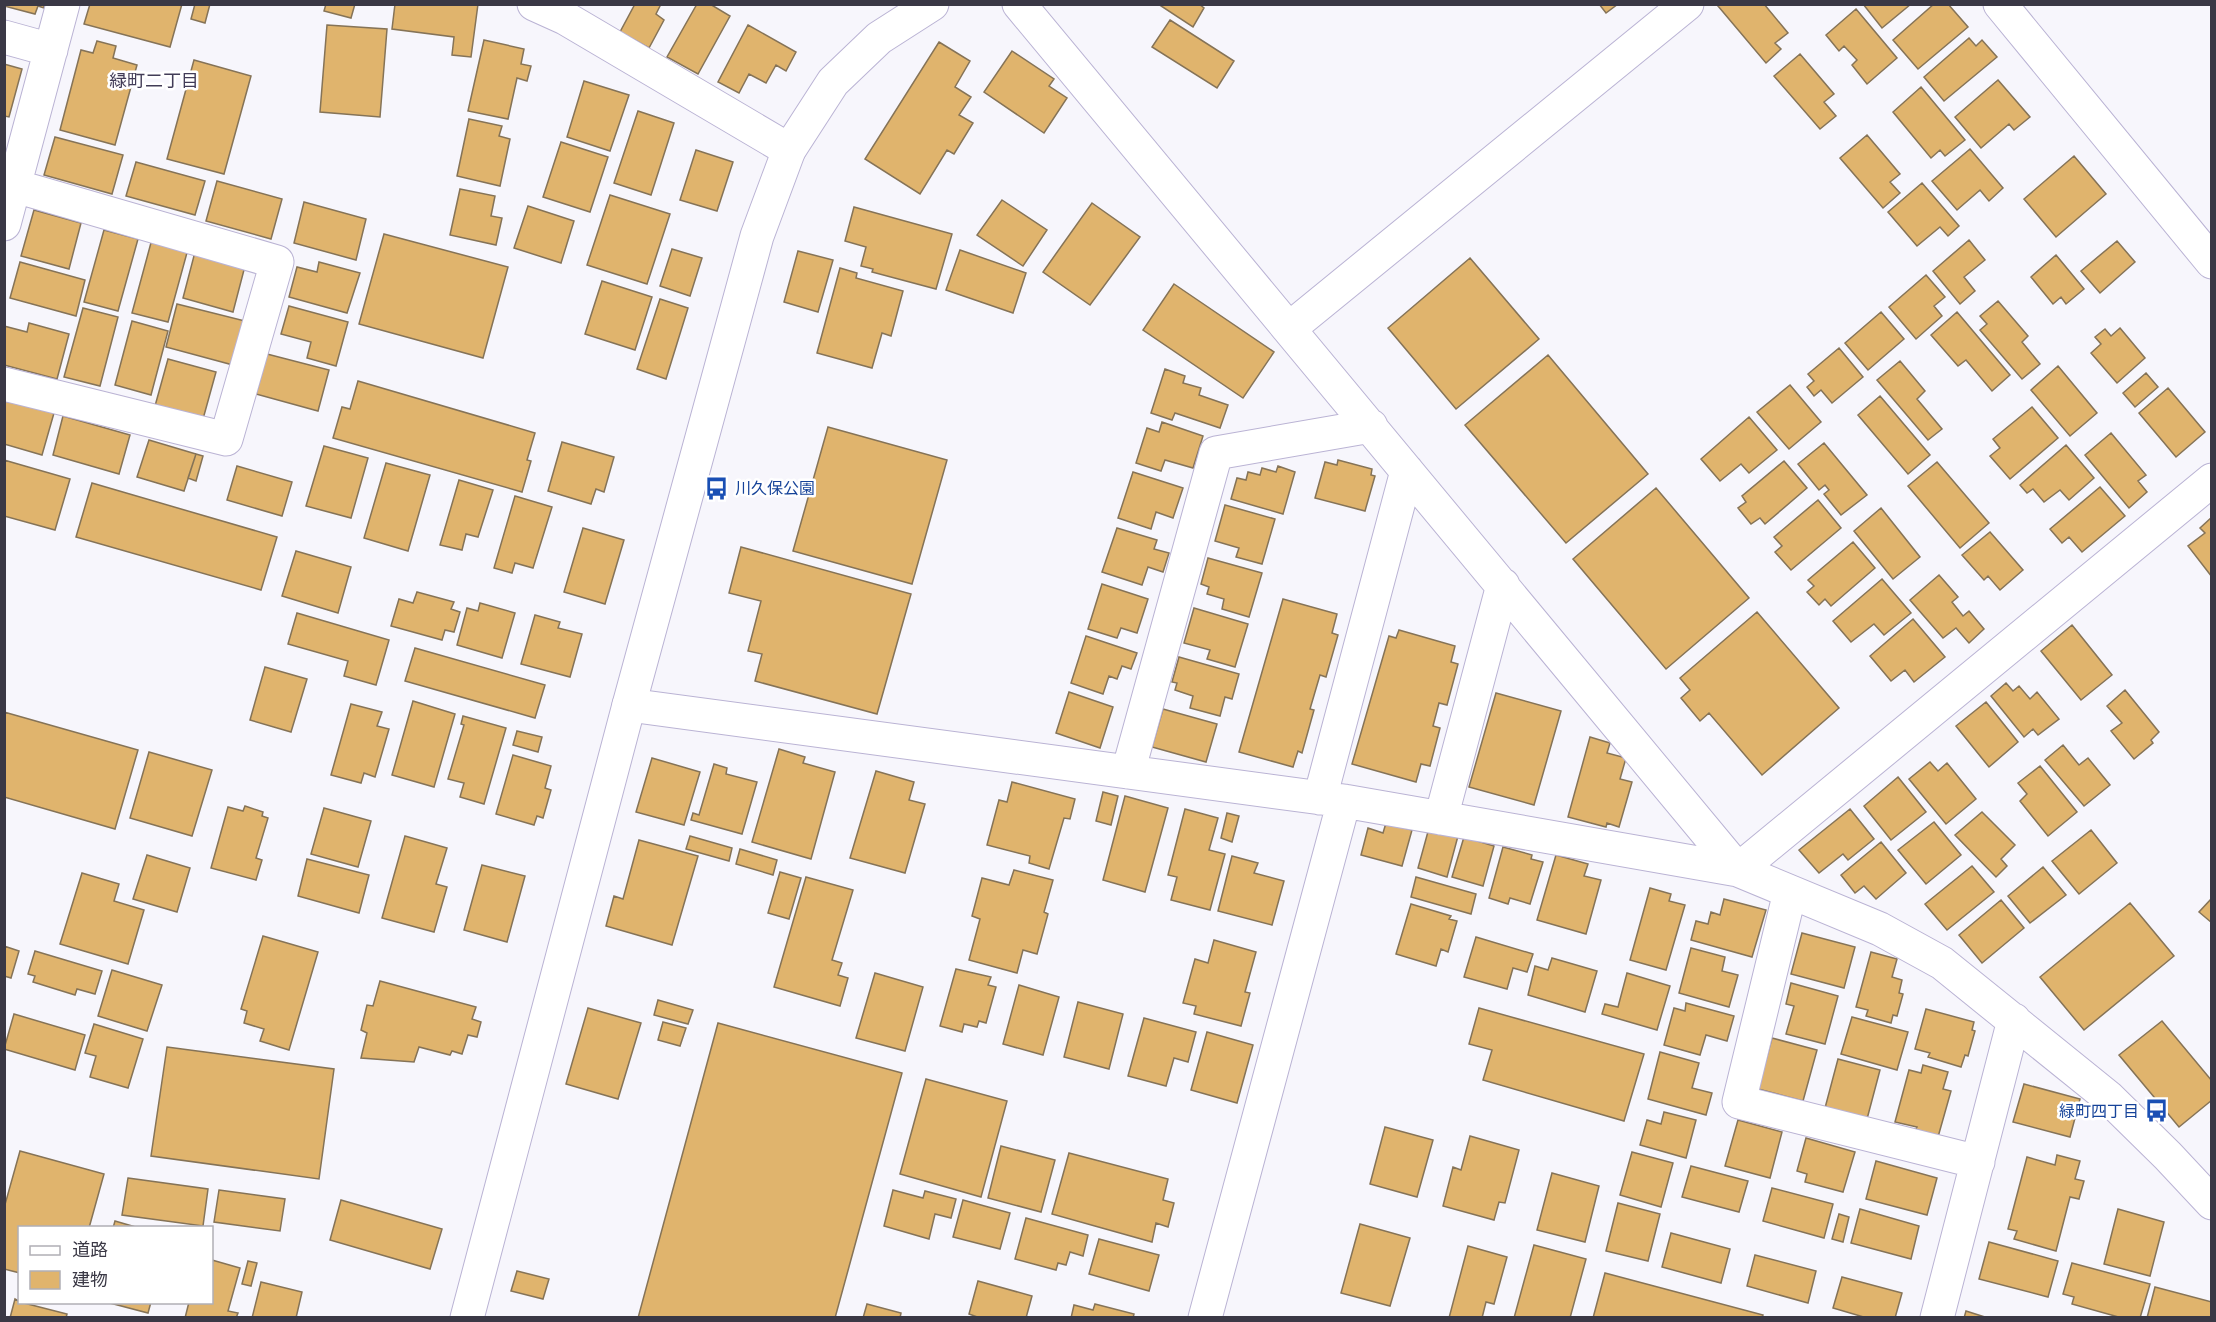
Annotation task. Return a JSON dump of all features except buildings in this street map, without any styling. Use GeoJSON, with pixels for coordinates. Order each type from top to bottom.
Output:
{"type":"FeatureCollection","features":[{"type":"Feature","properties":{"kind":"street"},"geometry":{"type":"LineString","coordinates":[[4,224],[63,4]]}},
{"type":"Feature","properties":{"kind":"street"},"geometry":{"type":"LineString","coordinates":[[534,4],[568,11],[789,150]]}},
{"type":"Feature","properties":{"kind":"street"},"geometry":{"type":"LineString","coordinates":[[467,1317],[629,705],[757,236],[789,150],[833,82],[879,38],[932,4]]}},
{"type":"Feature","properties":{"kind":"street"},"geometry":{"type":"LineString","coordinates":[[1019,4],[1738,870]]}},
{"type":"Feature","properties":{"kind":"street"},"geometry":{"type":"LineString","coordinates":[[1290,328],[1687,4]]}},
{"type":"Feature","properties":{"kind":"street"},"geometry":{"type":"LineString","coordinates":[[2000,4],[2211,262]]}},
{"type":"Feature","properties":{"kind":"street"},"geometry":{"type":"LineString","coordinates":[[4,37],[51,50]]}},
{"type":"Feature","properties":{"kind":"street"},"geometry":{"type":"LineString","coordinates":[[4,384],[226,439],[277,262],[15,186]]}},
{"type":"Feature","properties":{"kind":"street"},"geometry":{"type":"LineString","coordinates":[[1128,772],[1216,453],[1371,426]]}},
{"type":"Feature","properties":{"kind":"street"},"geometry":{"type":"LineString","coordinates":[[1205,1317],[1332,799],[1407,471]]}},
{"type":"Feature","properties":{"kind":"street"},"geometry":{"type":"LineString","coordinates":[[1738,870],[2211,480]]}},
{"type":"Feature","properties":{"kind":"street"},"geometry":{"type":"LineString","coordinates":[[1442,818],[1503,585]]}},
{"type":"Feature","properties":{"kind":"street"},"geometry":{"type":"LineString","coordinates":[[629,705],[1332,799],[1738,870],[1880,929],[1942,963],[2108,1097],[2168,1156],[2211,1203]]}},
{"type":"Feature","properties":{"kind":"street"},"geometry":{"type":"LineString","coordinates":[[1790,891],[1740,1102],[1978,1162]]}},
{"type":"Feature","properties":{"kind":"street"},"geometry":{"type":"LineString","coordinates":[[1937,1317],[2014,1020]]}},
{"type":"Feature","properties":{"kind":"place","name":"川久保公園"},"geometry":{"type":"Point","coordinates":[717,488]}},
{"type":"Feature","properties":{"kind":"place","name":"緑町四丁目"},"geometry":{"type":"Point","coordinates":[2157,1111]}},
{"type":"Feature","properties":{"kind":"district","name":"緑町二丁目"},"geometry":{"type":"Point","coordinates":[154,81]}}]}
